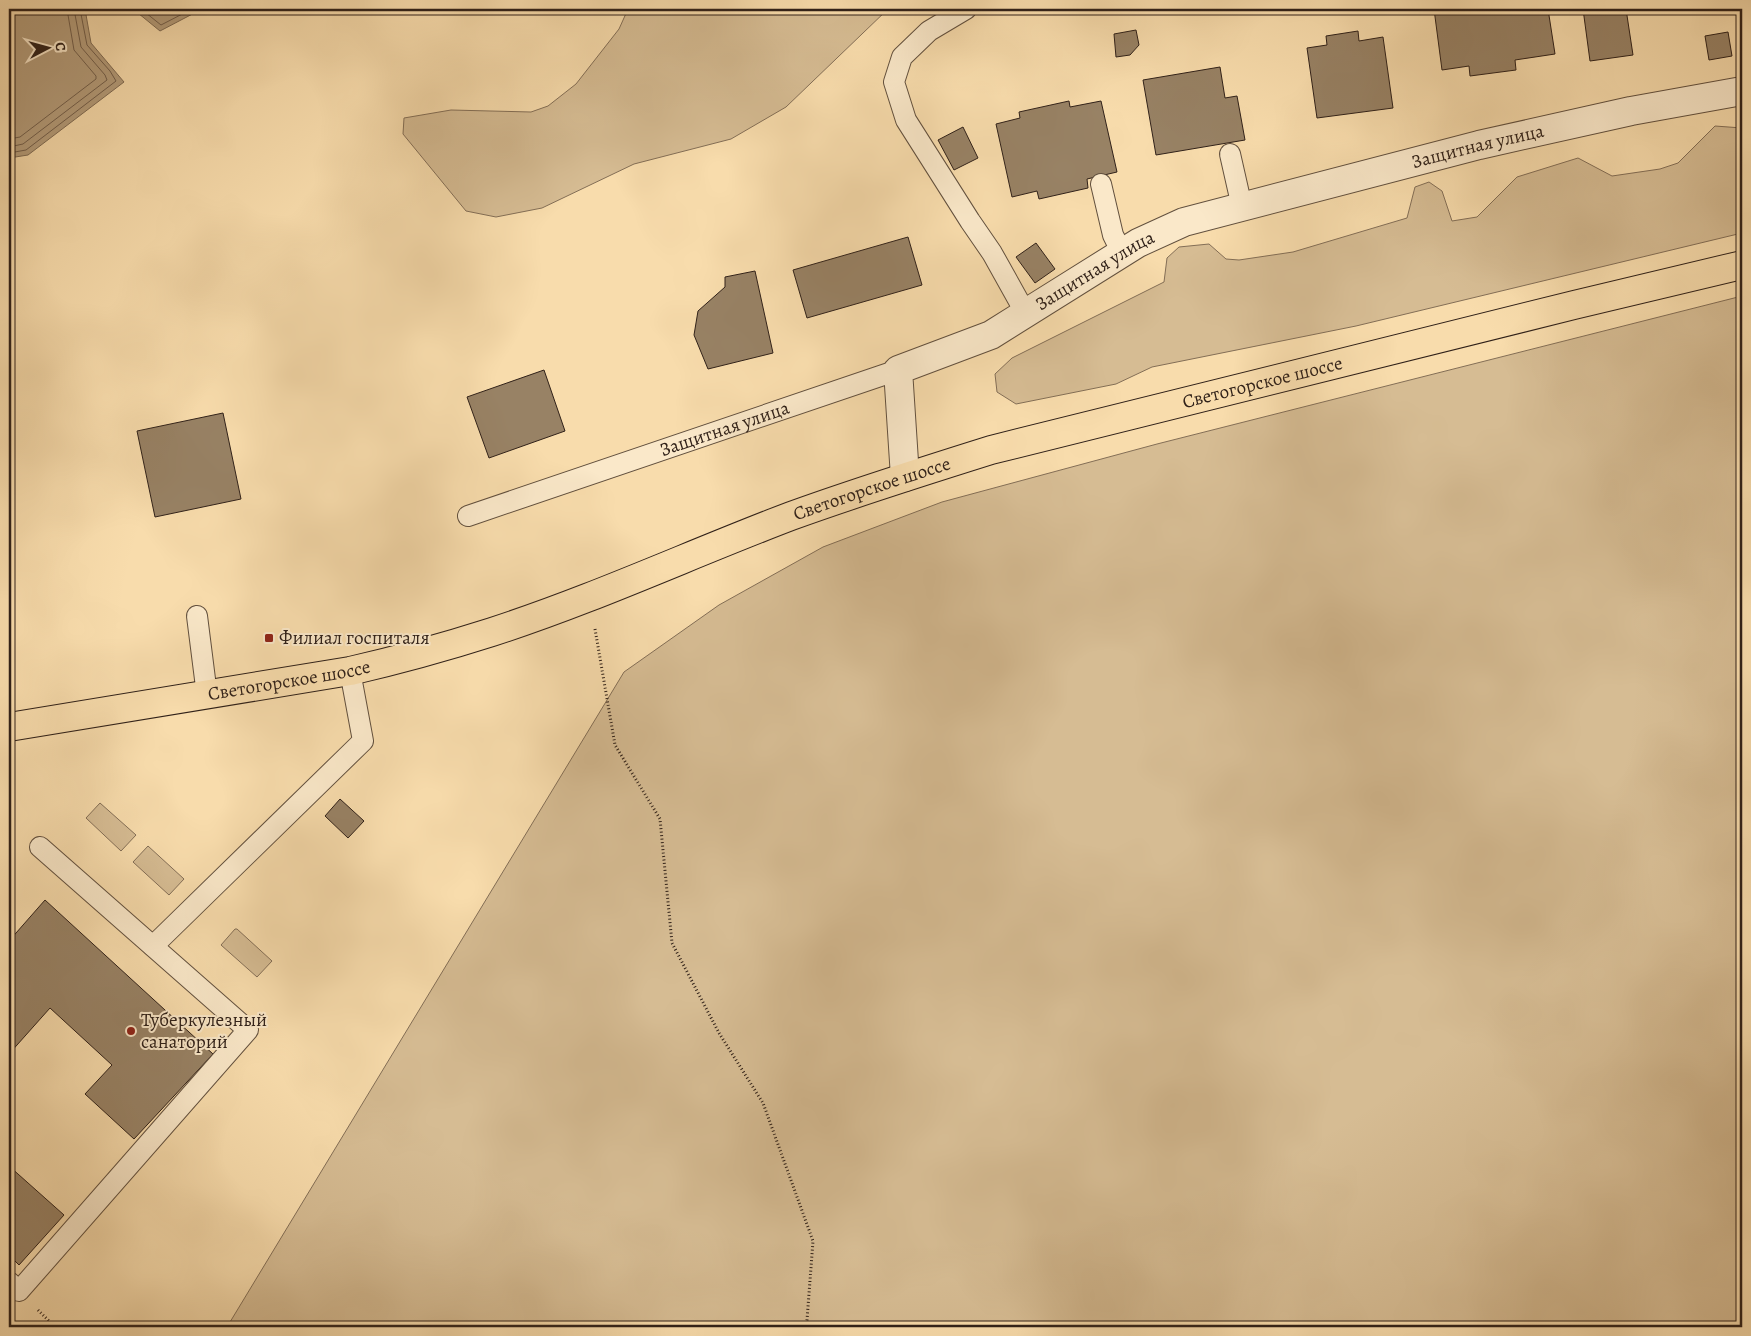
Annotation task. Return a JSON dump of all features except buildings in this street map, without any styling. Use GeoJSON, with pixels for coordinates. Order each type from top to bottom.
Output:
{"type":"FeatureCollection","features":[{"type":"Feature","properties":{"kind":"main road","name":"Светогорское шоссе"},"geometry":{"type":"LineString","coordinates":[[9,727],[350,671],[401,660],[493,632],[589,597],[791,516],[991,450],[1574,305],[1742,266]]}},
{"type":"Feature","properties":{"kind":"street","name":"Защитная улица"},"geometry":{"type":"LineString","coordinates":[[898,370],[991,335],[1138,243],[1184,222],[1479,144],[1631,111],[1742,91]]}},
{"type":"Feature","properties":{"kind":"street"},"geometry":{"type":"LineString","coordinates":[[898,370],[905,477]]}},
{"type":"Feature","properties":{"kind":"lane"},"geometry":{"type":"LineString","coordinates":[[966,9],[929,30],[902,58],[894,82],[906,120],[992,253],[1026,314]]}},
{"type":"Feature","properties":{"kind":"lane"},"geometry":{"type":"LineString","coordinates":[[1230,154],[1242,207]]}},
{"type":"Feature","properties":{"kind":"lane"},"geometry":{"type":"LineString","coordinates":[[1101,184],[1113,235],[1122,253]]}},
{"type":"Feature","properties":{"kind":"lane","name":"Защитная улица"},"geometry":{"type":"LineString","coordinates":[[468,516],[898,370]]}},
{"type":"Feature","properties":{"kind":"lane"},"geometry":{"type":"LineString","coordinates":[[197,616],[207,695]]}},
{"type":"Feature","properties":{"kind":"lane"},"geometry":{"type":"LineString","coordinates":[[153,946],[363,741],[350,671]]}},
{"type":"Feature","properties":{"kind":"lane"},"geometry":{"type":"LineString","coordinates":[[9,1282],[19,1291],[248,1030],[40,847]]}},
{"type":"Feature","properties":{"kind":"path"},"geometry":{"type":"LineString","coordinates":[[589,597],[615,744],[660,819],[672,944],[719,1034],[763,1103],[813,1242],[805,1327]]}},
{"type":"Feature","properties":{"kind":"shaded area"},"geometry":{"type":"Polygon","coordinates":[[[628,9],[888,9],[786,107],[731,139],[634,164],[542,208],[496,217],[466,211],[403,134],[404,118],[451,110],[531,112],[548,106],[576,84],[619,29],[628,9]]]}},
{"type":"Feature","properties":{"kind":"shaded area"},"geometry":{"type":"Polygon","coordinates":[[[1715,126],[1742,128],[1742,233],[1356,326],[1152,367],[1116,384],[1016,404],[997,392],[995,374],[1012,358],[1164,282],[1167,258],[1179,247],[1209,244],[1226,259],[1239,260],[1293,252],[1407,218],[1415,187],[1429,182],[1442,191],[1452,221],[1477,217],[1517,177],[1578,158],[1612,176],[1660,169],[1678,163],[1715,126]]]}},
{"type":"Feature","properties":{"kind":"shaded area"},"geometry":{"type":"Polygon","coordinates":[[[1742,296],[1742,1327],[227,1327],[624,672],[719,605],[823,547],[942,502],[1157,444],[1742,296]]]}},
{"type":"Feature","properties":{"kind":"shaded area"},"geometry":{"type":"Polygon","coordinates":[[[100,803],[136,835],[121,851],[86,818],[100,803]]]}},
{"type":"Feature","properties":{"kind":"shaded area"},"geometry":{"type":"Polygon","coordinates":[[[148,846],[184,879],[169,895],[133,862],[148,846]]]}},
{"type":"Feature","properties":{"kind":"shaded area"},"geometry":{"type":"Polygon","coordinates":[[[235,929],[272,961],[257,977],[221,945],[235,929]]]}},
{"type":"Feature","properties":{"kind":"water"},"geometry":{"type":"Polygon","coordinates":[[[9,9],[85,9],[91,43],[124,82],[28,155],[9,158],[9,9]]]}},
{"type":"Feature","properties":{"kind":"water"},"geometry":{"type":"Polygon","coordinates":[[[133,9],[202,9],[160,31],[133,9]]]}},
{"type":"Feature","properties":{"kind":"place","name":"Филиал госпиталя"},"geometry":{"type":"Point","coordinates":[269,638]}},
{"type":"Feature","properties":{"kind":"place","name":"Туберкулезный санаторий"},"geometry":{"type":"Point","coordinates":[131,1031]}}]}
